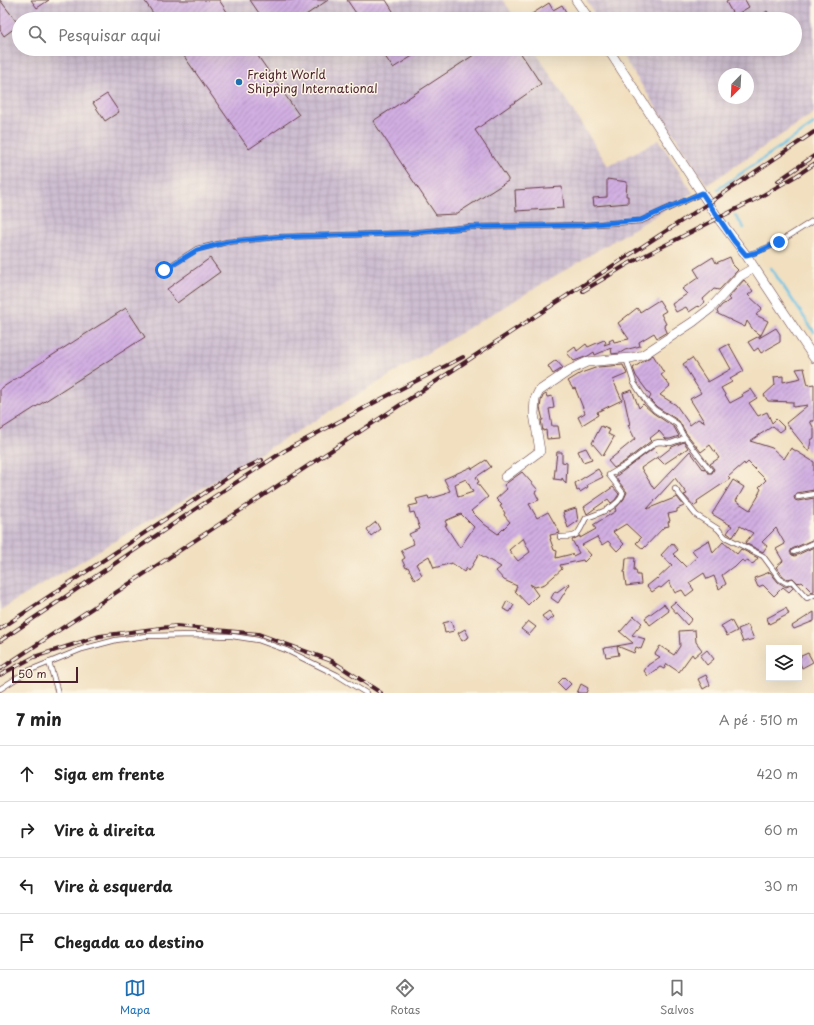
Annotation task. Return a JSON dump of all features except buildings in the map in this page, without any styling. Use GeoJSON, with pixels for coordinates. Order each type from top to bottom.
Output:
{"type":"FeatureCollection","features":[{"type":"Feature","properties":{"kind":"street"},"geometry":{"type":"LineString","coordinates":[[576,0],[584,12]]}},
{"type":"Feature","properties":{"kind":"street"},"geometry":{"type":"LineString","coordinates":[[613,56],[734,241],[746,255],[814,358]]}},
{"type":"Feature","properties":{"kind":"street"},"geometry":{"type":"LineString","coordinates":[[506,477],[540,450],[534,414],[535,399],[539,391],[570,370],[587,362],[643,355],[694,322],[711,308],[740,276],[754,268]]}},
{"type":"Feature","properties":{"kind":"lane"},"geometry":{"type":"LineString","coordinates":[[164,270],[197,250],[227,242],[278,237],[409,233],[470,227],[584,225],[641,220],[702,193]]}},
{"type":"Feature","properties":{"kind":"lane"},"geometry":{"type":"LineString","coordinates":[[746,255],[758,252],[779,242],[814,220]]}},
{"type":"Feature","properties":{"kind":"lane"},"geometry":{"type":"LineString","coordinates":[[626,358],[634,383],[646,401],[655,410],[677,424],[685,438],[710,470]]}},
{"type":"Feature","properties":{"kind":"lane"},"geometry":{"type":"LineString","coordinates":[[560,537],[576,536],[586,518],[604,511],[622,498],[621,490],[609,475],[626,465],[655,443],[671,442],[685,438]]}},
{"type":"Feature","properties":{"kind":"lane"},"geometry":{"type":"LineString","coordinates":[[675,489],[696,515],[718,529],[725,536],[763,556],[780,580],[787,583],[792,581],[807,598],[814,595]]}},
{"type":"Feature","properties":{"kind":"lane"},"geometry":{"type":"LineString","coordinates":[[798,497],[814,494]]}},
{"type":"Feature","properties":{"kind":"lane"},"geometry":{"type":"LineString","coordinates":[[794,552],[814,543]]}},
{"type":"Feature","properties":{"kind":"lane"},"geometry":{"type":"LineString","coordinates":[[0,689],[28,671],[82,649],[123,639],[168,635],[232,636],[258,640],[286,650],[338,675],[366,693]]}},
{"type":"Feature","properties":{"kind":"lane"},"geometry":{"type":"LineString","coordinates":[[48,662],[58,693]]}},
{"type":"Feature","properties":{"kind":"shaded area"},"geometry":{"type":"Polygon","coordinates":[[[0,0],[503,0],[511,12],[12,12],[12,56],[538,56],[608,166],[659,140],[693,193],[0,610],[0,0]]]}},
{"type":"Feature","properties":{"kind":"shaded area"},"geometry":{"type":"Polygon","coordinates":[[[586,0],[814,0],[814,113],[707,185],[623,56],[802,56],[802,12],[594,12],[586,0]]]}},
{"type":"Feature","properties":{"kind":"waterway"},"geometry":{"type":"LineString","coordinates":[[718,189],[814,124]]}},
{"type":"Feature","properties":{"kind":"waterway"},"geometry":{"type":"LineString","coordinates":[[735,215],[744,228]]}},
{"type":"Feature","properties":{"kind":"waterway"},"geometry":{"type":"LineString","coordinates":[[771,268],[814,332]]}},
{"type":"Feature","properties":{"kind":"railway"},"geometry":{"type":"LineString","coordinates":[[0,669],[709,203],[814,132]]}},
{"type":"Feature","properties":{"kind":"railway"},"geometry":{"type":"LineString","coordinates":[[778,181],[814,156]]}},
{"type":"Feature","properties":{"kind":"railway"},"geometry":{"type":"LineString","coordinates":[[583,291],[628,264],[758,198],[814,164]]}},
{"type":"Feature","properties":{"kind":"railway"},"geometry":{"type":"LineString","coordinates":[[0,641],[284,451],[463,357]]}},
{"type":"Feature","properties":{"kind":"railway"},"geometry":{"type":"LineString","coordinates":[[0,629],[236,472],[262,460]]}},
{"type":"Feature","properties":{"kind":"railway"},"geometry":{"type":"LineString","coordinates":[[0,675],[34,657],[100,636],[176,626],[258,634],[332,661],[381,693]]}},
{"type":"Feature","properties":{"kind":"place","name":"Freight World Shipping International"},"geometry":{"type":"Point","coordinates":[239,82]}},
{"type":"Feature","properties":{"kind":"route"},"geometry":{"type":"LineString","coordinates":[[164,270],[197,250],[227,242],[278,237],[353,236],[409,233],[470,227],[584,225],[641,220],[702,193],[734,241],[746,255],[758,252],[779,242]]}}]}
